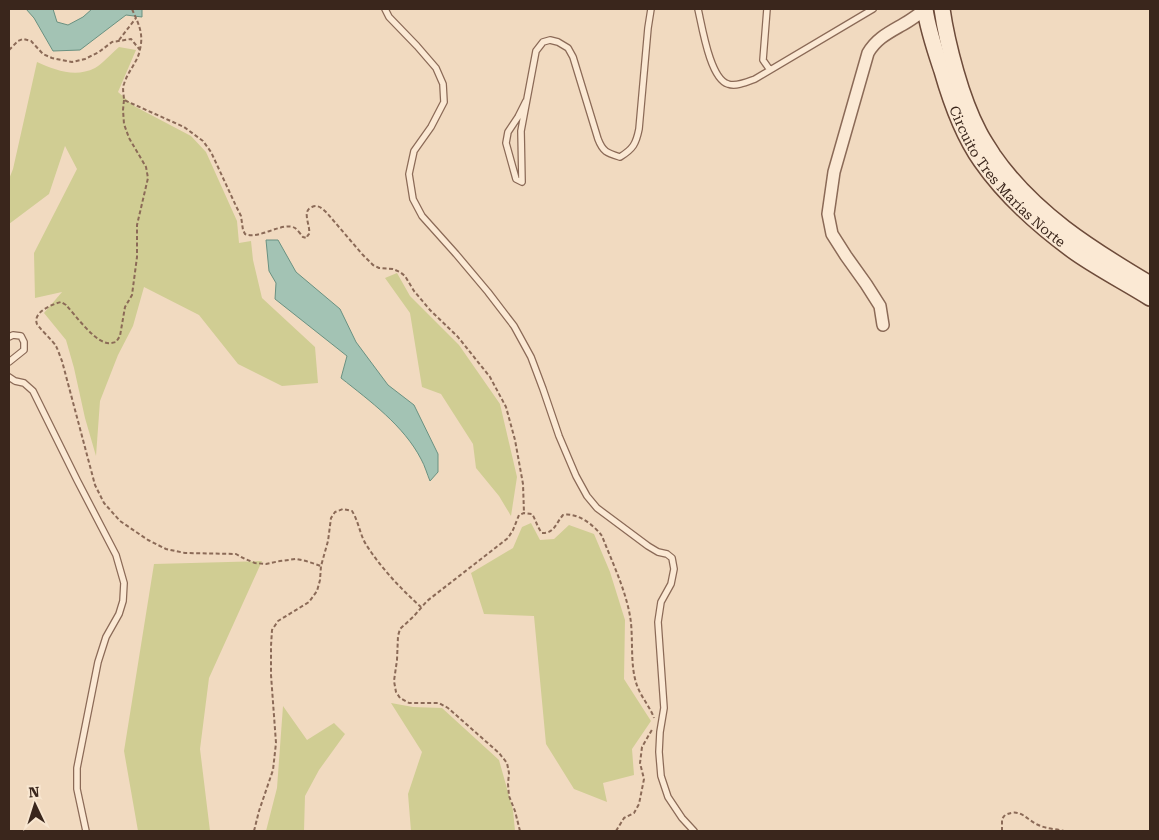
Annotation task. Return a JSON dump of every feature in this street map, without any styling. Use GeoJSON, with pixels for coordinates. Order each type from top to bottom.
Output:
{"type":"FeatureCollection","features":[{"type":"Feature","properties":{"kind":"street","name":"Circuito Tres Marías Norte"},"geometry":{"type":"LineString","coordinates":[[925,9],[928,27],[945,83],[962,127],[980,160],[1005,192],[1030,216],[1150,284]]}},
{"type":"Feature","properties":{"kind":"street"},"geometry":{"type":"LineString","coordinates":[[883,324],[880,306],[832,234],[828,214],[834,172],[868,53],[873,44],[925,9]]}},
{"type":"Feature","properties":{"kind":"street","name":"Circuito Tres Marías Norte"},"geometry":{"type":"LineString","coordinates":[[942,9],[966,105],[980,134],[1002,168],[1025,195],[1069,239],[1076,253],[1150,298]]}},
{"type":"Feature","properties":{"kind":"street"},"geometry":{"type":"LineString","coordinates":[[903,24],[928,27]]}},
{"type":"Feature","properties":{"kind":"lane"},"geometry":{"type":"LineString","coordinates":[[385,9],[389,17],[436,68],[443,84],[444,102],[431,127],[414,151],[409,174],[413,198],[422,216],[461,260],[514,326],[531,357],[544,389],[559,436],[576,476],[587,496],[597,508],[648,546],[658,552],[668,554],[672,558],[674,569],[670,584],[661,602],[658,622],[664,708],[659,752],[661,776],[668,797],[682,818],[694,831]]}},
{"type":"Feature","properties":{"kind":"lane"},"geometry":{"type":"LineString","coordinates":[[526,102],[508,132],[506,143],[516,179],[522,182],[522,132],[526,102],[536,51],[543,42],[550,40],[558,42],[568,48],[573,57],[602,149],[620,157],[630,151],[637,141],[640,129],[651,9]]}},
{"type":"Feature","properties":{"kind":"lane"},"geometry":{"type":"LineString","coordinates":[[698,9],[713,68],[719,79],[728,85],[740,84],[755,79],[874,9]]}},
{"type":"Feature","properties":{"kind":"lane"},"geometry":{"type":"LineString","coordinates":[[768,9],[763,60],[770,70]]}},
{"type":"Feature","properties":{"kind":"lane"},"geometry":{"type":"LineString","coordinates":[[9,337],[13,335],[21,336],[24,342],[24,350],[9,362]]}},
{"type":"Feature","properties":{"kind":"lane"},"geometry":{"type":"LineString","coordinates":[[9,377],[24,383],[33,391],[116,555],[124,583],[123,602],[119,614],[106,637],[98,662],[77,768],[77,789],[86,831]]}},
{"type":"Feature","properties":{"kind":"path"},"geometry":{"type":"LineString","coordinates":[[132,9],[141,29],[142,41],[138,59],[124,83],[124,124],[129,138],[146,167],[148,178],[137,225],[137,257],[132,294],[125,307],[120,336],[116,342],[109,344],[102,342],[61,302],[50,305],[42,310],[36,319],[37,325],[56,346],[62,361],[95,485],[104,503],[120,521],[148,540],[166,549],[185,553],[236,554],[255,563],[266,564],[296,559],[321,566]]}},
{"type":"Feature","properties":{"kind":"path"},"geometry":{"type":"LineString","coordinates":[[119,40],[136,18]]}},
{"type":"Feature","properties":{"kind":"path"},"geometry":{"type":"LineString","coordinates":[[9,50],[18,41],[24,39],[31,41],[43,54],[72,62],[85,59],[99,52],[112,42],[119,40],[131,40],[140,50]]}},
{"type":"Feature","properties":{"kind":"path"},"geometry":{"type":"LineString","coordinates":[[124,100],[184,127],[203,141],[211,152],[241,216],[245,234],[249,236],[255,235],[289,226],[296,228],[303,237],[307,238],[309,232],[307,212],[310,207],[320,207],[373,265],[379,268],[393,269],[405,276],[430,310],[458,337],[490,377],[506,407],[515,440],[521,475],[524,513]]}},
{"type":"Feature","properties":{"kind":"path"},"geometry":{"type":"LineString","coordinates":[[254,831],[273,770],[276,743],[271,675],[270,646],[272,630],[278,621],[309,602],[317,592],[331,518],[335,512],[343,509],[352,511],[357,519],[366,545],[404,592],[421,607]]}},
{"type":"Feature","properties":{"kind":"path"},"geometry":{"type":"LineString","coordinates":[[520,831],[509,796],[507,762],[448,708],[439,703],[432,702],[408,703],[400,698],[396,692],[394,681],[400,629],[421,607],[508,538],[519,515],[524,513],[532,514],[539,529],[542,533],[546,533],[555,528],[563,516],[573,514],[597,530],[602,536],[625,594],[630,616],[634,671],[638,688],[654,718]]}},
{"type":"Feature","properties":{"kind":"path"},"geometry":{"type":"LineString","coordinates":[[616,831],[624,818],[634,813],[639,804],[644,779],[640,763],[642,747],[654,725]]}},
{"type":"Feature","properties":{"kind":"path"},"geometry":{"type":"LineString","coordinates":[[1002,831],[1002,819],[1004,815],[1011,812],[1017,812],[1039,826],[1064,831]]}},
{"type":"Feature","properties":{"kind":"shaded area"},"geometry":{"type":"Polygon","coordinates":[[[26,9],[53,9],[57,22],[68,25],[83,17],[92,9],[142,9],[142,17],[126,15],[80,50],[53,51],[34,18],[26,9]]]}},
{"type":"Feature","properties":{"kind":"shaded area"},"geometry":{"type":"Polygon","coordinates":[[[119,47],[136,50],[118,92],[134,106],[191,136],[206,152],[237,221],[239,243],[251,241],[253,260],[262,298],[315,347],[318,383],[282,386],[238,364],[199,315],[144,287],[133,326],[118,355],[100,401],[96,456],[66,340],[44,313],[62,292],[35,298],[34,253],[77,169],[65,146],[49,194],[9,224],[9,179],[13,169],[37,62],[65,72],[88,71],[95,68],[119,47]]]}},
{"type":"Feature","properties":{"kind":"shaded area"},"geometry":{"type":"Polygon","coordinates":[[[266,240],[278,240],[296,272],[340,309],[356,342],[388,385],[414,405],[438,454],[438,472],[430,481],[414,447],[396,425],[341,378],[347,356],[275,299],[276,283],[269,271],[266,240]]]}},
{"type":"Feature","properties":{"kind":"shaded area"},"geometry":{"type":"Polygon","coordinates":[[[397,273],[410,296],[459,345],[500,404],[517,477],[511,516],[499,496],[476,468],[473,444],[441,394],[422,387],[410,313],[385,278],[397,273]]]}},
{"type":"Feature","properties":{"kind":"shaded area"},"geometry":{"type":"Polygon","coordinates":[[[531,523],[540,540],[554,539],[569,525],[594,534],[610,572],[625,620],[624,679],[651,721],[632,749],[634,775],[603,783],[607,802],[574,789],[546,744],[534,616],[484,614],[471,573],[513,548],[522,527],[531,523]]]}},
{"type":"Feature","properties":{"kind":"shaded area"},"geometry":{"type":"Polygon","coordinates":[[[262,561],[209,678],[200,749],[210,831],[138,831],[124,751],[154,564],[262,561]]]}},
{"type":"Feature","properties":{"kind":"shaded area"},"geometry":{"type":"Polygon","coordinates":[[[391,703],[413,707],[442,708],[499,760],[513,810],[515,831],[411,831],[408,794],[422,752],[391,703]]]}},
{"type":"Feature","properties":{"kind":"shaded area"},"geometry":{"type":"Polygon","coordinates":[[[283,706],[307,740],[334,723],[345,734],[319,770],[305,796],[304,831],[266,831],[277,788],[283,706]]]}}]}
